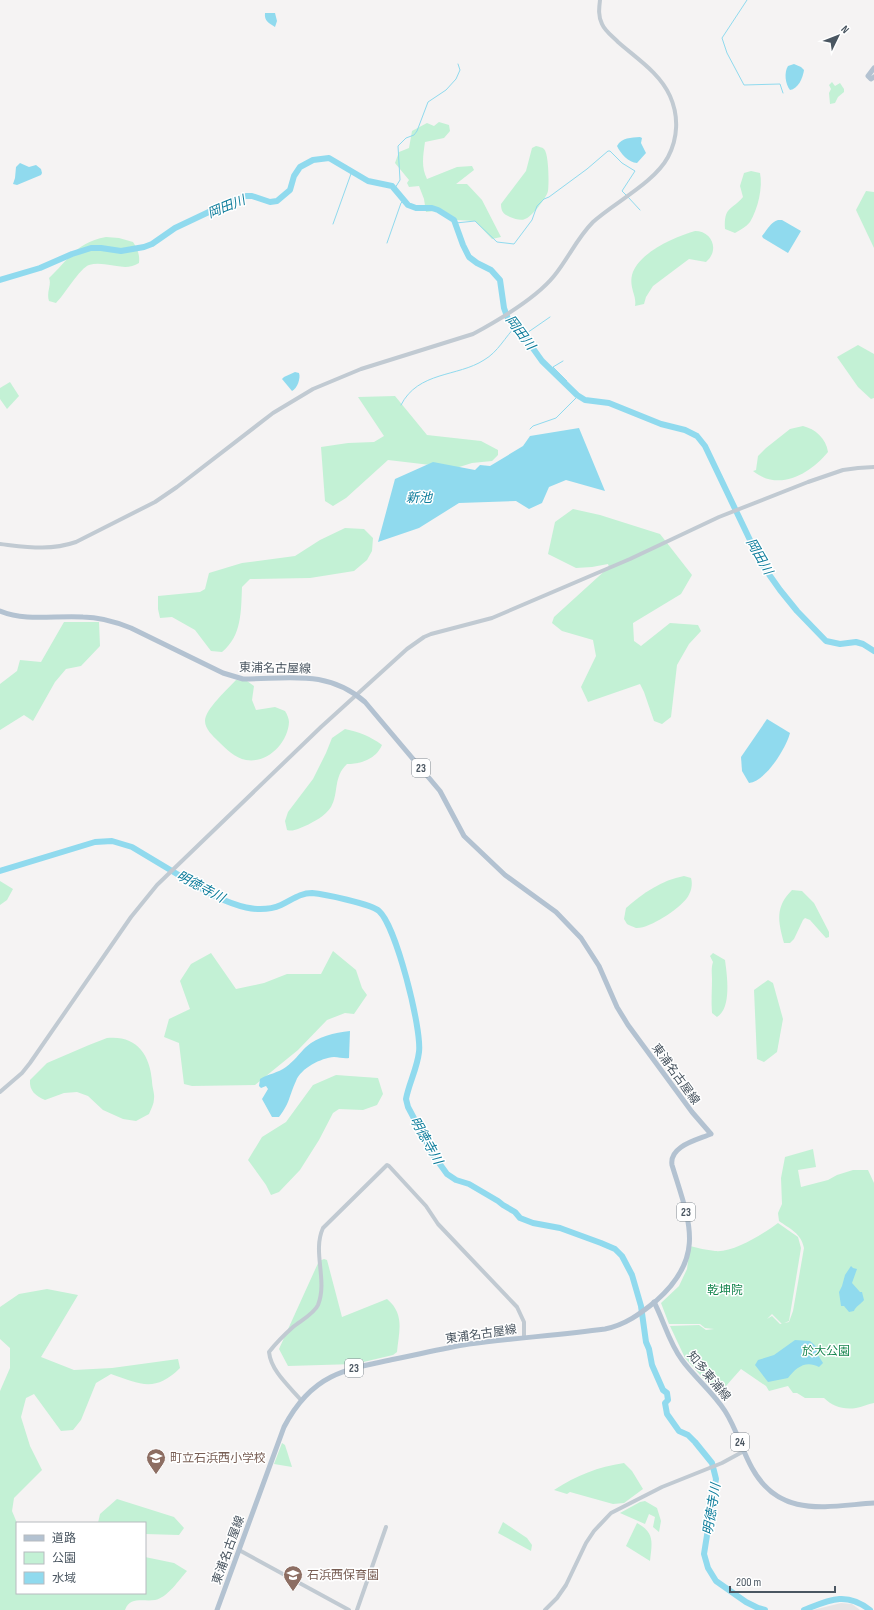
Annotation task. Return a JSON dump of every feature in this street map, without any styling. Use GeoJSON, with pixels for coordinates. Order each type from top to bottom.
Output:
{"type":"FeatureCollection","features":[{"type":"Feature","properties":{"kind":"main road"},"geometry":{"type":"LineString","coordinates":[[874,68],[868,76],[871,79],[874,77]]}},
{"type":"Feature","properties":{"kind":"main road","name":"東浦名古屋線"},"geometry":{"type":"LineString","coordinates":[[0,611],[18,616],[29,617],[98,618],[119,623],[131,628],[234,678],[321,679],[346,688],[357,695],[365,702],[440,791],[464,836],[505,875],[556,912],[581,938],[599,966],[617,1007],[628,1025],[692,1112],[711,1134],[678,1149],[672,1156],[672,1165],[689,1222],[690,1244],[686,1261],[679,1276],[669,1290],[638,1316],[612,1328],[469,1344],[435,1350],[347,1370],[330,1377],[319,1384],[301,1400],[292,1412],[284,1428],[217,1610]]}},
{"type":"Feature","properties":{"kind":"main road","name":"知多東浦線"},"geometry":{"type":"LineString","coordinates":[[654,1302],[675,1349],[688,1368],[726,1411],[757,1476],[771,1491],[794,1503],[806,1507],[874,1503]]}},
{"type":"Feature","properties":{"kind":"street"},"geometry":{"type":"LineString","coordinates":[[0,544],[44,548],[76,542],[154,502],[177,487],[266,418],[313,389],[361,369],[465,337],[486,327],[532,297],[551,280],[577,241],[592,223],[657,172],[668,158],[674,143],[677,122],[668,91],[655,74],[604,27],[599,15],[600,0]]}},
{"type":"Feature","properties":{"kind":"street"},"geometry":{"type":"LineString","coordinates":[[0,1092],[30,1063],[131,918],[153,890],[321,727],[408,649],[424,637],[492,618],[630,559],[732,512],[834,472],[874,467]]}},
{"type":"Feature","properties":{"kind":"street"},"geometry":{"type":"LineString","coordinates":[[301,1400],[273,1367],[270,1361],[269,1352],[276,1343],[317,1306],[321,1290],[319,1238],[323,1228],[387,1166],[389,1166],[426,1206],[438,1224],[517,1307],[524,1322],[524,1338]]}},
{"type":"Feature","properties":{"kind":"street"},"geometry":{"type":"LineString","coordinates":[[545,1610],[557,1598],[566,1585],[586,1543],[611,1514],[662,1487],[722,1463],[744,1451]]}},
{"type":"Feature","properties":{"kind":"street"},"geometry":{"type":"LineString","coordinates":[[357,1610],[386,1527]]}},
{"type":"Feature","properties":{"kind":"street"},"geometry":{"type":"LineString","coordinates":[[239,1550],[349,1610]]}},
{"type":"Feature","properties":{"kind":"shaded area"},"geometry":{"type":"Polygon","coordinates":[[[841,1603],[852,1604],[860,1610],[813,1610],[841,1603]]]}},
{"type":"Feature","properties":{"kind":"green space"},"geometry":{"type":"Polygon","coordinates":[[[832,82],[835,86],[840,83],[844,89],[844,92],[838,97],[835,103],[830,104],[829,93],[831,89],[829,85],[832,82]]]}},
{"type":"Feature","properties":{"kind":"green space"},"geometry":{"type":"Polygon","coordinates":[[[439,122],[449,125],[450,131],[444,138],[425,142],[423,166],[427,179],[457,167],[472,166],[474,170],[456,184],[467,184],[482,200],[501,237],[492,239],[475,221],[457,220],[443,210],[426,212],[424,199],[419,186],[409,187],[407,183],[409,180],[395,163],[399,152],[409,148],[412,131],[427,123],[434,126],[439,122]]]}},
{"type":"Feature","properties":{"kind":"green space"},"geometry":{"type":"Polygon","coordinates":[[[536,146],[543,148],[546,152],[548,191],[535,211],[528,218],[520,220],[504,213],[501,204],[526,171],[532,148],[536,146]]]}},
{"type":"Feature","properties":{"kind":"green space"},"geometry":{"type":"Polygon","coordinates":[[[751,171],[760,173],[761,185],[757,204],[750,222],[735,233],[725,229],[727,212],[743,197],[740,186],[744,173],[751,171]]]}},
{"type":"Feature","properties":{"kind":"green space"},"geometry":{"type":"Polygon","coordinates":[[[866,191],[874,192],[874,248],[856,210],[866,191]]]}},
{"type":"Feature","properties":{"kind":"green space"},"geometry":{"type":"Polygon","coordinates":[[[695,231],[706,234],[712,242],[713,252],[706,262],[689,259],[653,286],[646,297],[644,304],[635,306],[631,280],[636,267],[641,260],[649,253],[667,242],[695,231]]]}},
{"type":"Feature","properties":{"kind":"green space"},"geometry":{"type":"Polygon","coordinates":[[[106,237],[119,238],[133,242],[138,251],[139,263],[127,267],[102,264],[89,265],[81,271],[56,303],[49,301],[49,278],[80,247],[96,239],[106,237]]]}},
{"type":"Feature","properties":{"kind":"green space"},"geometry":{"type":"Polygon","coordinates":[[[858,345],[874,354],[874,398],[871,399],[858,387],[837,357],[858,345]]]}},
{"type":"Feature","properties":{"kind":"green space"},"geometry":{"type":"Polygon","coordinates":[[[10,382],[19,396],[7,409],[0,399],[0,388],[10,382]]]}},
{"type":"Feature","properties":{"kind":"green space"},"geometry":{"type":"Polygon","coordinates":[[[395,396],[427,435],[481,441],[498,450],[498,455],[492,461],[472,463],[456,468],[388,460],[346,498],[333,506],[325,501],[321,447],[348,443],[374,442],[384,436],[358,397],[395,396]]]}},
{"type":"Feature","properties":{"kind":"green space"},"geometry":{"type":"Polygon","coordinates":[[[803,426],[812,429],[825,442],[828,452],[821,460],[794,478],[783,480],[773,480],[763,477],[753,471],[756,470],[758,456],[766,448],[790,429],[803,426]]]}},
{"type":"Feature","properties":{"kind":"green space"},"geometry":{"type":"Polygon","coordinates":[[[573,509],[600,515],[660,534],[692,575],[681,594],[633,623],[634,641],[641,646],[670,623],[698,625],[701,631],[689,644],[677,665],[671,717],[662,724],[654,721],[640,684],[588,702],[581,687],[596,656],[593,640],[562,631],[552,623],[554,617],[609,567],[608,564],[576,568],[548,554],[555,522],[573,509]]]}},
{"type":"Feature","properties":{"kind":"green space"},"geometry":{"type":"Polygon","coordinates":[[[345,528],[364,529],[373,538],[372,551],[367,560],[354,571],[310,578],[250,579],[242,587],[241,614],[237,631],[229,646],[222,652],[211,651],[195,630],[172,617],[160,618],[158,596],[200,592],[205,589],[209,573],[242,563],[295,556],[320,540],[345,528]]]}},
{"type":"Feature","properties":{"kind":"green space"},"geometry":{"type":"Polygon","coordinates":[[[64,622],[99,622],[100,646],[81,666],[66,669],[55,682],[33,721],[24,715],[0,730],[0,684],[17,671],[20,660],[41,662],[64,622]]]}},
{"type":"Feature","properties":{"kind":"green space"},"geometry":{"type":"Polygon","coordinates":[[[236,680],[247,681],[254,686],[252,700],[256,710],[275,707],[285,711],[288,718],[288,730],[285,737],[275,750],[261,759],[246,760],[234,755],[212,735],[205,724],[206,716],[213,705],[236,680]]]}},
{"type":"Feature","properties":{"kind":"green space"},"geometry":{"type":"Polygon","coordinates":[[[345,729],[364,735],[382,745],[376,754],[368,760],[347,764],[340,774],[331,807],[323,816],[305,826],[294,830],[287,830],[285,821],[288,812],[313,779],[332,738],[345,729]]]}},
{"type":"Feature","properties":{"kind":"green space"},"geometry":{"type":"Polygon","coordinates":[[[684,876],[691,878],[692,883],[690,893],[683,902],[656,922],[636,928],[627,924],[624,919],[626,908],[632,902],[660,884],[684,876]]]}},
{"type":"Feature","properties":{"kind":"green space"},"geometry":{"type":"Polygon","coordinates":[[[0,881],[13,889],[7,900],[0,905],[0,881]]]}},
{"type":"Feature","properties":{"kind":"green space"},"geometry":{"type":"Polygon","coordinates":[[[792,890],[802,891],[814,903],[829,932],[829,937],[826,938],[810,920],[805,918],[794,939],[790,943],[784,943],[779,921],[780,908],[792,890]]]}},
{"type":"Feature","properties":{"kind":"green space"},"geometry":{"type":"Polygon","coordinates":[[[333,951],[356,970],[362,988],[367,995],[354,1014],[345,1013],[327,1020],[298,1050],[255,1085],[192,1086],[184,1084],[179,1043],[164,1037],[169,1019],[190,1009],[180,981],[191,964],[211,953],[236,989],[264,983],[287,974],[321,974],[333,951]]]}},
{"type":"Feature","properties":{"kind":"green space"},"geometry":{"type":"Polygon","coordinates":[[[713,953],[725,960],[727,982],[727,999],[725,1006],[722,1013],[717,1017],[712,1013],[713,962],[710,956],[713,953]]]}},
{"type":"Feature","properties":{"kind":"green space"},"geometry":{"type":"Polygon","coordinates":[[[768,980],[773,983],[783,1019],[777,1052],[764,1062],[757,1059],[754,990],[768,980]]]}},
{"type":"Feature","properties":{"kind":"green space"},"geometry":{"type":"Polygon","coordinates":[[[107,1038],[117,1038],[133,1043],[140,1048],[145,1055],[151,1071],[154,1095],[154,1103],[149,1114],[136,1121],[123,1119],[103,1110],[88,1096],[77,1092],[64,1093],[45,1100],[36,1095],[32,1090],[30,1080],[47,1063],[107,1038]]]}},
{"type":"Feature","properties":{"kind":"green space"},"geometry":{"type":"Polygon","coordinates":[[[336,1075],[378,1078],[383,1094],[377,1105],[363,1110],[339,1109],[333,1113],[319,1140],[300,1170],[279,1192],[271,1195],[266,1185],[248,1160],[262,1137],[286,1122],[313,1085],[336,1075]]]}},
{"type":"Feature","properties":{"kind":"green space","name":"於大公園"},"geometry":{"type":"Polygon","coordinates":[[[813,1149],[816,1167],[798,1170],[801,1187],[828,1180],[837,1175],[853,1170],[868,1170],[874,1183],[874,1403],[856,1408],[842,1408],[834,1405],[824,1398],[805,1398],[797,1393],[793,1393],[788,1386],[769,1391],[766,1386],[741,1369],[718,1395],[685,1358],[670,1326],[699,1325],[706,1330],[714,1329],[705,1328],[700,1324],[669,1324],[661,1303],[679,1286],[687,1269],[690,1246],[715,1251],[730,1249],[748,1242],[778,1223],[798,1237],[801,1248],[789,1321],[784,1323],[789,1322],[793,1311],[804,1248],[798,1235],[779,1221],[778,1213],[782,1204],[781,1178],[785,1157],[813,1149]],[[772,1314],[767,1319],[772,1316],[780,1324],[782,1324],[772,1314]]]}},
{"type":"Feature","properties":{"kind":"green space"},"geometry":{"type":"Polygon","coordinates":[[[324,1259],[327,1260],[342,1317],[387,1299],[393,1305],[399,1317],[400,1323],[397,1352],[393,1355],[355,1364],[288,1366],[279,1349],[319,1261],[324,1259]]]}},
{"type":"Feature","properties":{"kind":"green space"},"geometry":{"type":"Polygon","coordinates":[[[47,1289],[78,1295],[41,1357],[74,1370],[112,1368],[178,1359],[180,1368],[171,1376],[155,1384],[130,1381],[111,1374],[96,1383],[81,1420],[73,1430],[61,1431],[34,1394],[26,1398],[21,1417],[30,1446],[42,1470],[14,1498],[12,1511],[17,1522],[16,1594],[146,1594],[146,1557],[174,1563],[187,1571],[164,1596],[159,1599],[134,1601],[127,1606],[125,1610],[0,1610],[0,1391],[10,1368],[10,1348],[0,1339],[0,1307],[19,1294],[47,1289]]]}},
{"type":"Feature","properties":{"kind":"green space"},"geometry":{"type":"Polygon","coordinates":[[[282,1443],[285,1445],[292,1467],[274,1464],[282,1443]]]}},
{"type":"Feature","properties":{"kind":"green space"},"geometry":{"type":"Polygon","coordinates":[[[624,1463],[632,1471],[643,1489],[624,1503],[613,1504],[570,1492],[567,1494],[554,1490],[588,1472],[624,1463]]]}},
{"type":"Feature","properties":{"kind":"green space"},"geometry":{"type":"Polygon","coordinates":[[[117,1499],[174,1517],[184,1528],[179,1535],[146,1534],[146,1522],[98,1522],[100,1514],[117,1499]]]}},
{"type":"Feature","properties":{"kind":"green space"},"geometry":{"type":"Polygon","coordinates":[[[645,1501],[657,1508],[661,1521],[659,1532],[653,1527],[655,1517],[649,1514],[645,1524],[620,1513],[640,1502],[645,1501]]]}},
{"type":"Feature","properties":{"kind":"green space"},"geometry":{"type":"Polygon","coordinates":[[[503,1522],[527,1538],[532,1545],[531,1551],[498,1533],[503,1522]]]}},
{"type":"Feature","properties":{"kind":"green space"},"geometry":{"type":"Polygon","coordinates":[[[637,1523],[650,1534],[652,1543],[650,1561],[626,1546],[637,1523]]]}},
{"type":"Feature","properties":{"kind":"water"},"geometry":{"type":"Polygon","coordinates":[[[265,13],[275,13],[277,21],[275,27],[266,20],[265,13]]]}},
{"type":"Feature","properties":{"kind":"water"},"geometry":{"type":"Polygon","coordinates":[[[794,64],[804,70],[800,83],[795,88],[790,90],[786,81],[786,71],[788,66],[794,64]]]}},
{"type":"Feature","properties":{"kind":"water"},"geometry":{"type":"Polygon","coordinates":[[[642,138],[641,143],[646,153],[637,163],[634,163],[620,152],[617,146],[624,139],[642,138]]]}},
{"type":"Feature","properties":{"kind":"water"},"geometry":{"type":"Polygon","coordinates":[[[20,163],[29,167],[36,165],[41,169],[41,175],[17,185],[13,184],[16,167],[20,163]]]}},
{"type":"Feature","properties":{"kind":"water"},"geometry":{"type":"Polygon","coordinates":[[[778,220],[782,220],[801,231],[788,253],[762,236],[771,224],[778,220]]]}},
{"type":"Feature","properties":{"kind":"water"},"geometry":{"type":"Polygon","coordinates":[[[295,372],[299,373],[299,380],[297,386],[292,391],[282,379],[295,372]]]}},
{"type":"Feature","properties":{"kind":"water","name":"新池"},"geometry":{"type":"Polygon","coordinates":[[[579,428],[605,491],[566,480],[549,487],[542,503],[529,509],[516,501],[459,503],[419,528],[378,542],[395,479],[433,462],[475,470],[480,465],[490,466],[523,446],[530,436],[579,428]]]}},
{"type":"Feature","properties":{"kind":"water"},"geometry":{"type":"Polygon","coordinates":[[[767,719],[790,733],[780,755],[774,763],[762,776],[749,783],[742,771],[741,757],[767,719]]]}},
{"type":"Feature","properties":{"kind":"water"},"geometry":{"type":"Polygon","coordinates":[[[350,1031],[349,1058],[334,1057],[323,1059],[312,1064],[299,1076],[283,1112],[279,1117],[272,1117],[262,1099],[268,1089],[266,1086],[261,1088],[259,1086],[260,1079],[286,1067],[306,1047],[316,1040],[332,1034],[350,1031]]]}},
{"type":"Feature","properties":{"kind":"water"},"geometry":{"type":"Polygon","coordinates":[[[851,1266],[857,1269],[852,1283],[860,1292],[862,1292],[864,1300],[854,1311],[849,1312],[844,1306],[841,1306],[839,1292],[845,1275],[851,1266]]]}},
{"type":"Feature","properties":{"kind":"water"},"geometry":{"type":"Polygon","coordinates":[[[795,1340],[810,1341],[818,1348],[818,1355],[823,1363],[819,1367],[809,1364],[801,1366],[788,1378],[768,1382],[755,1365],[758,1360],[774,1355],[795,1340]]]}},
{"type":"Feature","properties":{"kind":"waterway"},"geometry":{"type":"LineString","coordinates":[[747,0],[722,38],[727,53],[744,85],[780,84],[783,93]]}},
{"type":"Feature","properties":{"kind":"waterway"},"geometry":{"type":"LineString","coordinates":[[395,188],[400,180],[398,146],[406,138],[414,135],[417,131],[428,102],[446,90],[456,79],[460,70],[458,64]]}},
{"type":"Feature","properties":{"kind":"waterway"},"geometry":{"type":"LineString","coordinates":[[456,223],[475,221],[497,242],[514,244],[532,220],[537,206],[544,199],[549,197],[587,169],[608,151],[610,151],[622,163],[635,171],[622,191],[626,195]]}},
{"type":"Feature","properties":{"kind":"waterway","name":"岡田川"},"geometry":{"type":"LineString","coordinates":[[0,280],[40,268],[72,254],[91,248],[121,251],[144,247],[152,244],[175,228],[246,196],[252,196],[270,202],[277,201],[290,190],[294,176],[300,167],[313,160],[329,158],[368,181],[392,186],[408,205],[416,208],[432,208],[454,220],[469,257],[491,270],[500,280],[504,308],[508,319],[522,333],[542,361],[577,395],[585,400],[609,403],[661,424],[685,430],[697,436],[705,446],[761,563],[797,611],[826,641],[840,644],[856,642],[863,644],[874,651]]}},
{"type":"Feature","properties":{"kind":"waterway"},"geometry":{"type":"LineString","coordinates":[[333,224],[352,171]]}},
{"type":"Feature","properties":{"kind":"waterway"},"geometry":{"type":"LineString","coordinates":[[628,197],[640,210]]}},
{"type":"Feature","properties":{"kind":"waterway"},"geometry":{"type":"LineString","coordinates":[[387,243],[401,203],[404,200]]}},
{"type":"Feature","properties":{"kind":"waterway"},"geometry":{"type":"LineString","coordinates":[[524,335],[550,317]]}},
{"type":"Feature","properties":{"kind":"waterway"},"geometry":{"type":"LineString","coordinates":[[401,405],[408,394],[417,386],[428,380],[474,365],[489,357],[516,326]]}},
{"type":"Feature","properties":{"kind":"waterway","name":"岡田川"},"geometry":{"type":"LineString","coordinates":[[563,361],[553,367],[567,381],[564,384]]}},
{"type":"Feature","properties":{"kind":"waterway"},"geometry":{"type":"LineString","coordinates":[[530,429],[533,426],[556,418],[578,396]]}},
{"type":"Feature","properties":{"kind":"waterway","name":"明徳寺川"},"geometry":{"type":"LineString","coordinates":[[0,871],[95,842],[112,841],[132,847],[212,895],[246,908],[272,908],[300,895],[312,893],[357,902],[379,911],[386,920],[400,956],[412,1001],[419,1040],[417,1064],[406,1099],[408,1107],[434,1156],[447,1174],[456,1180],[469,1184],[498,1201],[515,1212],[520,1218],[533,1223],[560,1228],[601,1243],[615,1249],[622,1256],[632,1275],[641,1306],[646,1342],[652,1365],[663,1390],[667,1393],[668,1400],[665,1403],[667,1414],[679,1431],[688,1435],[712,1463],[716,1479],[704,1554],[708,1568],[716,1581],[746,1602],[765,1610]]}},
{"type":"Feature","properties":{"kind":"waterway","name":"明徳寺川"},"geometry":{"type":"LineString","coordinates":[[804,1610],[821,1603],[837,1599],[853,1601],[870,1610]]}},
{"type":"Feature","properties":{"kind":"place","name":"町立石浜西小学校"},"geometry":{"type":"Point","coordinates":[156,1475]}},
{"type":"Feature","properties":{"kind":"place","name":"石浜西保育園"},"geometry":{"type":"Point","coordinates":[293,1592]}},
{"type":"Feature","properties":{"kind":"park label","name":"乾坤院"},"geometry":{"type":"Point","coordinates":[725,1290]}}]}
